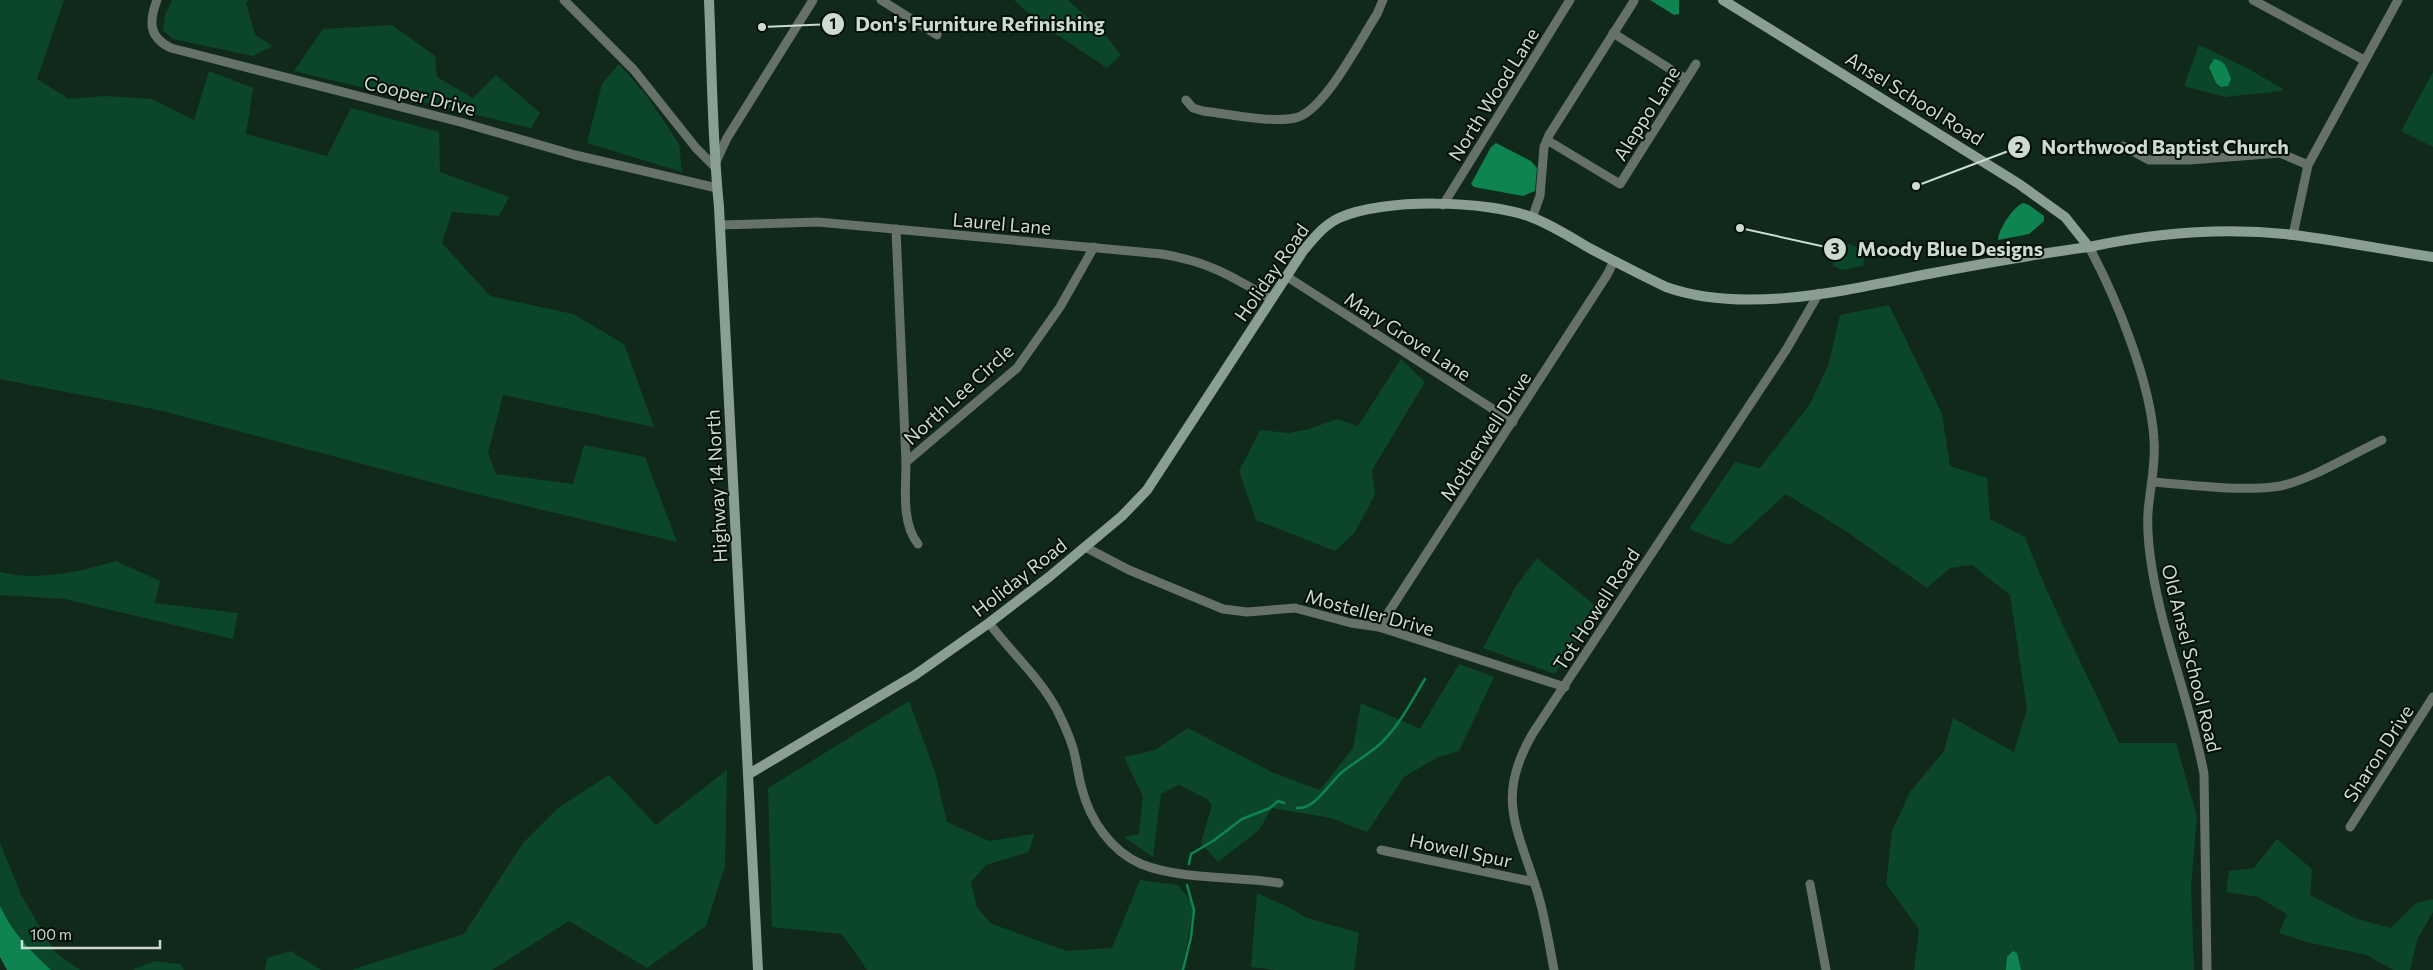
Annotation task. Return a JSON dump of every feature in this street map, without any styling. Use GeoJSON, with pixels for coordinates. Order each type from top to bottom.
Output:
{"type":"FeatureCollection","features":[{"type":"Feature","properties":{"kind":"street","name":"Cooper Drive"},"geometry":{"type":"LineString","coordinates":[[157,0],[151,20],[153,32],[159,41],[171,48],[460,122],[575,155],[717,188]]}},
{"type":"Feature","properties":{"kind":"street"},"geometry":{"type":"LineString","coordinates":[[564,0],[628,64],[696,148],[714,166],[727,138],[812,0]]}},
{"type":"Feature","properties":{"kind":"street","name":"Highway 14 North"},"geometry":{"type":"LineString","coordinates":[[708,0],[714,111],[714,166],[720,225],[758,970]]}},
{"type":"Feature","properties":{"kind":"street"},"geometry":{"type":"LineString","coordinates":[[881,0],[937,35]]}},
{"type":"Feature","properties":{"kind":"street"},"geometry":{"type":"LineString","coordinates":[[1186,100],[1193,108],[1203,111],[1282,119],[1295,118],[1307,113],[1325,96],[1377,14],[1383,0]]}},
{"type":"Feature","properties":{"kind":"street","name":"North Wood Lane"},"geometry":{"type":"LineString","coordinates":[[1443,205],[1570,0]]}},
{"type":"Feature","properties":{"kind":"street","name":"Ansel School Road"},"geometry":{"type":"LineString","coordinates":[[1723,0],[2018,184],[2065,217],[2089,247]]}},
{"type":"Feature","properties":{"kind":"street"},"geometry":{"type":"LineString","coordinates":[[2253,0],[2364,60]]}},
{"type":"Feature","properties":{"kind":"street"},"geometry":{"type":"LineString","coordinates":[[2293,235],[2308,165],[2398,0]]}},
{"type":"Feature","properties":{"kind":"street"},"geometry":{"type":"LineString","coordinates":[[1532,218],[1540,196],[1543,178],[1543,158],[1547,140],[1634,1]]}},
{"type":"Feature","properties":{"kind":"street"},"geometry":{"type":"LineString","coordinates":[[1613,33],[1686,79]]}},
{"type":"Feature","properties":{"kind":"street","name":"Aleppo Lane"},"geometry":{"type":"LineString","coordinates":[[1547,140],[1620,184],[1696,64]]}},
{"type":"Feature","properties":{"kind":"street"},"geometry":{"type":"LineString","coordinates":[[2123,146],[2149,160],[2280,153],[2308,165]]}},
{"type":"Feature","properties":{"kind":"street","name":"Holiday Road"},"geometry":{"type":"LineString","coordinates":[[749,774],[915,675],[990,623],[1122,516],[1147,490],[1286,276],[1315,236],[1339,218],[1385,207],[1414,204],[1488,206],[1532,218],[1666,287],[1701,298],[1750,300],[1819,293],[2089,247]]}},
{"type":"Feature","properties":{"kind":"street","name":"Laurel Lane"},"geometry":{"type":"LineString","coordinates":[[720,225],[818,222],[1162,254],[1198,261],[1232,275],[1271,300]]}},
{"type":"Feature","properties":{"kind":"street","name":"North Lee Circle"},"geometry":{"type":"LineString","coordinates":[[896,229],[906,462],[905,493],[911,533],[918,544]]}},
{"type":"Feature","properties":{"kind":"street"},"geometry":{"type":"LineString","coordinates":[[2089,247],[2131,238],[2205,234],[2293,235],[2433,257]]}},
{"type":"Feature","properties":{"kind":"street","name":"North Lee Circle"},"geometry":{"type":"LineString","coordinates":[[906,462],[1017,368],[1060,307],[1094,247]]}},
{"type":"Feature","properties":{"kind":"street","name":"Old Ansel School Road"},"geometry":{"type":"LineString","coordinates":[[2089,247],[2129,336],[2140,373],[2154,434],[2153,482],[2148,529],[2152,569],[2173,660],[2198,746],[2204,774],[2207,970]]}},
{"type":"Feature","properties":{"kind":"street","name":"Motherwell Drive"},"geometry":{"type":"LineString","coordinates":[[1379,627],[1608,275],[1614,261]]}},
{"type":"Feature","properties":{"kind":"street","name":"Mary Grove Lane"},"geometry":{"type":"LineString","coordinates":[[1286,276],[1513,422]]}},
{"type":"Feature","properties":{"kind":"street","name":"Tot Howell Road"},"geometry":{"type":"LineString","coordinates":[[1554,970],[1542,907],[1512,813],[1512,786],[1522,752],[1786,350],[1819,293]]}},
{"type":"Feature","properties":{"kind":"street"},"geometry":{"type":"LineString","coordinates":[[2153,482],[2252,487],[2279,486],[2300,480],[2382,440]]}},
{"type":"Feature","properties":{"kind":"street","name":"Mosteller Drive"},"geometry":{"type":"LineString","coordinates":[[1085,547],[1129,570],[1223,609],[1247,612],[1295,608],[1351,623],[1379,627],[1565,687]]}},
{"type":"Feature","properties":{"kind":"street"},"geometry":{"type":"LineString","coordinates":[[990,623],[1036,680],[1056,709],[1073,748],[1081,788],[1088,808],[1100,829],[1118,850],[1139,863],[1162,870],[1279,883]]}},
{"type":"Feature","properties":{"kind":"street","name":"Sharon Drive"},"geometry":{"type":"LineString","coordinates":[[2350,827],[2433,697]]}},
{"type":"Feature","properties":{"kind":"street","name":"Howell Spur"},"geometry":{"type":"LineString","coordinates":[[1381,850],[1534,882]]}},
{"type":"Feature","properties":{"kind":"street"},"geometry":{"type":"LineString","coordinates":[[1810,884],[1826,970]]}},
{"type":"Feature","properties":{"kind":"shaded area"},"geometry":{"type":"Polygon","coordinates":[[[0,0],[64,0],[37,79],[69,99],[104,96],[152,99],[194,120],[209,71],[253,88],[246,134],[327,156],[351,108],[439,132],[440,172],[509,197],[499,216],[452,212],[442,243],[490,296],[573,314],[624,344],[654,427],[503,395],[488,453],[496,474],[573,484],[584,445],[645,457],[677,542],[472,493],[163,411],[0,379],[0,0]]]}},
{"type":"Feature","properties":{"kind":"shaded area"},"geometry":{"type":"Polygon","coordinates":[[[172,0],[249,0],[246,3],[255,35],[273,46],[253,56],[173,39],[163,30],[165,15],[172,0]]]}},
{"type":"Feature","properties":{"kind":"shaded area"},"geometry":{"type":"Polygon","coordinates":[[[1014,0],[1068,0],[1102,31],[1121,55],[1107,68],[1039,23],[1014,0]]]}},
{"type":"Feature","properties":{"kind":"shaded area"},"geometry":{"type":"Polygon","coordinates":[[[1650,0],[1679,0],[1679,14],[1674,15],[1650,0]]]}},
{"type":"Feature","properties":{"kind":"shaded area"},"geometry":{"type":"Polygon","coordinates":[[[392,25],[435,56],[437,77],[473,98],[496,75],[540,113],[531,128],[294,71],[323,29],[392,25]]]}},
{"type":"Feature","properties":{"kind":"shaded area"},"geometry":{"type":"Polygon","coordinates":[[[2199,45],[2247,68],[2283,89],[2282,91],[2224,97],[2184,86],[2199,45]]]}},
{"type":"Feature","properties":{"kind":"shaded area"},"geometry":{"type":"Polygon","coordinates":[[[2214,59],[2224,64],[2227,69],[2231,79],[2228,86],[2221,87],[2216,83],[2209,67],[2214,59]]]}},
{"type":"Feature","properties":{"kind":"shaded area"},"geometry":{"type":"Polygon","coordinates":[[[619,64],[647,96],[679,144],[682,172],[587,143],[602,84],[619,64]]]}},
{"type":"Feature","properties":{"kind":"shaded area"},"geometry":{"type":"Polygon","coordinates":[[[2433,72],[2433,147],[2401,131],[2433,72]]]}},
{"type":"Feature","properties":{"kind":"shaded area"},"geometry":{"type":"Polygon","coordinates":[[[1496,143],[1531,161],[1537,168],[1535,191],[1523,196],[1474,187],[1471,184],[1491,147],[1496,143]]]}},
{"type":"Feature","properties":{"kind":"shaded area"},"geometry":{"type":"Polygon","coordinates":[[[2023,203],[2044,216],[2044,221],[2029,234],[1998,240],[2000,231],[2007,219],[2023,203]]]}},
{"type":"Feature","properties":{"kind":"shaded area"},"geometry":{"type":"Polygon","coordinates":[[[1846,243],[1855,246],[1864,257],[1863,266],[1842,270],[1833,266],[1846,243]]]}},
{"type":"Feature","properties":{"kind":"shaded area"},"geometry":{"type":"Polygon","coordinates":[[[1889,305],[1942,414],[1950,466],[1987,478],[1990,519],[2025,537],[2058,615],[2119,743],[2176,743],[2197,817],[2191,886],[2194,970],[1914,970],[1919,929],[1886,884],[1892,831],[1910,792],[1944,751],[1953,718],[2014,752],[2027,709],[2010,595],[1972,565],[1950,568],[1927,588],[1847,532],[1786,494],[1730,545],[1689,529],[1735,462],[1760,468],[1810,404],[1829,363],[1840,315],[1889,305]]]}},
{"type":"Feature","properties":{"kind":"shaded area"},"geometry":{"type":"Polygon","coordinates":[[[1401,359],[1425,382],[1372,470],[1375,495],[1355,532],[1335,551],[1256,520],[1239,471],[1260,430],[1288,433],[1309,429],[1337,419],[1358,426],[1401,359]]]}},
{"type":"Feature","properties":{"kind":"shaded area"},"geometry":{"type":"Polygon","coordinates":[[[1537,558],[1598,608],[1555,674],[1483,648],[1515,588],[1537,558]]]}},
{"type":"Feature","properties":{"kind":"shaded area"},"geometry":{"type":"Polygon","coordinates":[[[116,561],[160,581],[155,603],[238,613],[233,639],[65,599],[0,595],[0,572],[14,575],[44,576],[73,572],[116,561]]]}},
{"type":"Feature","properties":{"kind":"shaded area"},"geometry":{"type":"Polygon","coordinates":[[[1459,664],[1494,677],[1459,751],[1436,758],[1404,777],[1367,832],[1331,818],[1272,808],[1259,830],[1218,862],[1201,843],[1212,805],[1207,799],[1179,785],[1161,794],[1153,857],[1124,837],[1139,834],[1143,796],[1124,757],[1155,750],[1188,728],[1274,773],[1320,790],[1353,748],[1361,703],[1420,729],[1459,664]]]}},
{"type":"Feature","properties":{"kind":"shaded area"},"geometry":{"type":"Polygon","coordinates":[[[909,701],[935,772],[947,822],[989,841],[1034,834],[1029,852],[986,865],[971,882],[977,908],[992,924],[1067,951],[1112,948],[1140,880],[1178,885],[1194,905],[1182,970],[867,970],[842,934],[772,927],[768,788],[909,701]]]}},
{"type":"Feature","properties":{"kind":"shaded area"},"geometry":{"type":"Polygon","coordinates":[[[727,770],[725,866],[706,926],[647,968],[569,921],[492,970],[351,970],[464,934],[523,843],[558,808],[609,775],[656,825],[727,770]]]}},
{"type":"Feature","properties":{"kind":"shaded area"},"geometry":{"type":"Polygon","coordinates":[[[2277,839],[2312,869],[2310,895],[2357,919],[2391,928],[2416,903],[2433,899],[2433,912],[2417,940],[2410,970],[2393,970],[2367,955],[2306,942],[2279,933],[2287,914],[2258,897],[2226,892],[2229,871],[2254,868],[2277,839]]]}},
{"type":"Feature","properties":{"kind":"shaded area"},"geometry":{"type":"Polygon","coordinates":[[[0,843],[22,897],[55,952],[80,970],[51,970],[21,941],[8,925],[0,906],[0,843]]]}},
{"type":"Feature","properties":{"kind":"shaded area"},"geometry":{"type":"Polygon","coordinates":[[[1257,893],[1307,918],[1359,933],[1354,970],[1275,970],[1251,967],[1257,893]]]}},
{"type":"Feature","properties":{"kind":"shaded area"},"geometry":{"type":"Polygon","coordinates":[[[0,906],[22,940],[51,970],[7,970],[0,957],[0,906]]]}},
{"type":"Feature","properties":{"kind":"shaded area"},"geometry":{"type":"Polygon","coordinates":[[[291,951],[321,970],[265,970],[267,958],[291,951]]]}},
{"type":"Feature","properties":{"kind":"shaded area"},"geometry":{"type":"Polygon","coordinates":[[[2013,951],[2017,953],[2021,970],[2006,970],[2007,957],[2013,951]]]}},
{"type":"Feature","properties":{"kind":"shaded area"},"geometry":{"type":"Polygon","coordinates":[[[154,961],[180,964],[184,970],[133,970],[154,961]]]}},
{"type":"Feature","properties":{"kind":"waterway"},"geometry":{"type":"LineString","coordinates":[[1297,808],[1303,808],[1315,801],[1341,773],[1388,736],[1425,679]]}},
{"type":"Feature","properties":{"kind":"waterway"},"geometry":{"type":"LineString","coordinates":[[1189,864],[1191,854],[1213,841],[1242,819],[1270,808],[1278,801],[1284,803]]}},
{"type":"Feature","properties":{"kind":"waterway"},"geometry":{"type":"LineString","coordinates":[[1183,970],[1191,937],[1194,910],[1187,885]]}},
{"type":"Feature","properties":{"kind":"place","name":"Don's Furniture Refinishing"},"geometry":{"type":"Point","coordinates":[762,27]}},
{"type":"Feature","properties":{"kind":"place","name":"Northwood Baptist Church"},"geometry":{"type":"Point","coordinates":[1916,186]}},
{"type":"Feature","properties":{"kind":"place","name":"Moody Blue Designs"},"geometry":{"type":"Point","coordinates":[1740,228]}}]}
